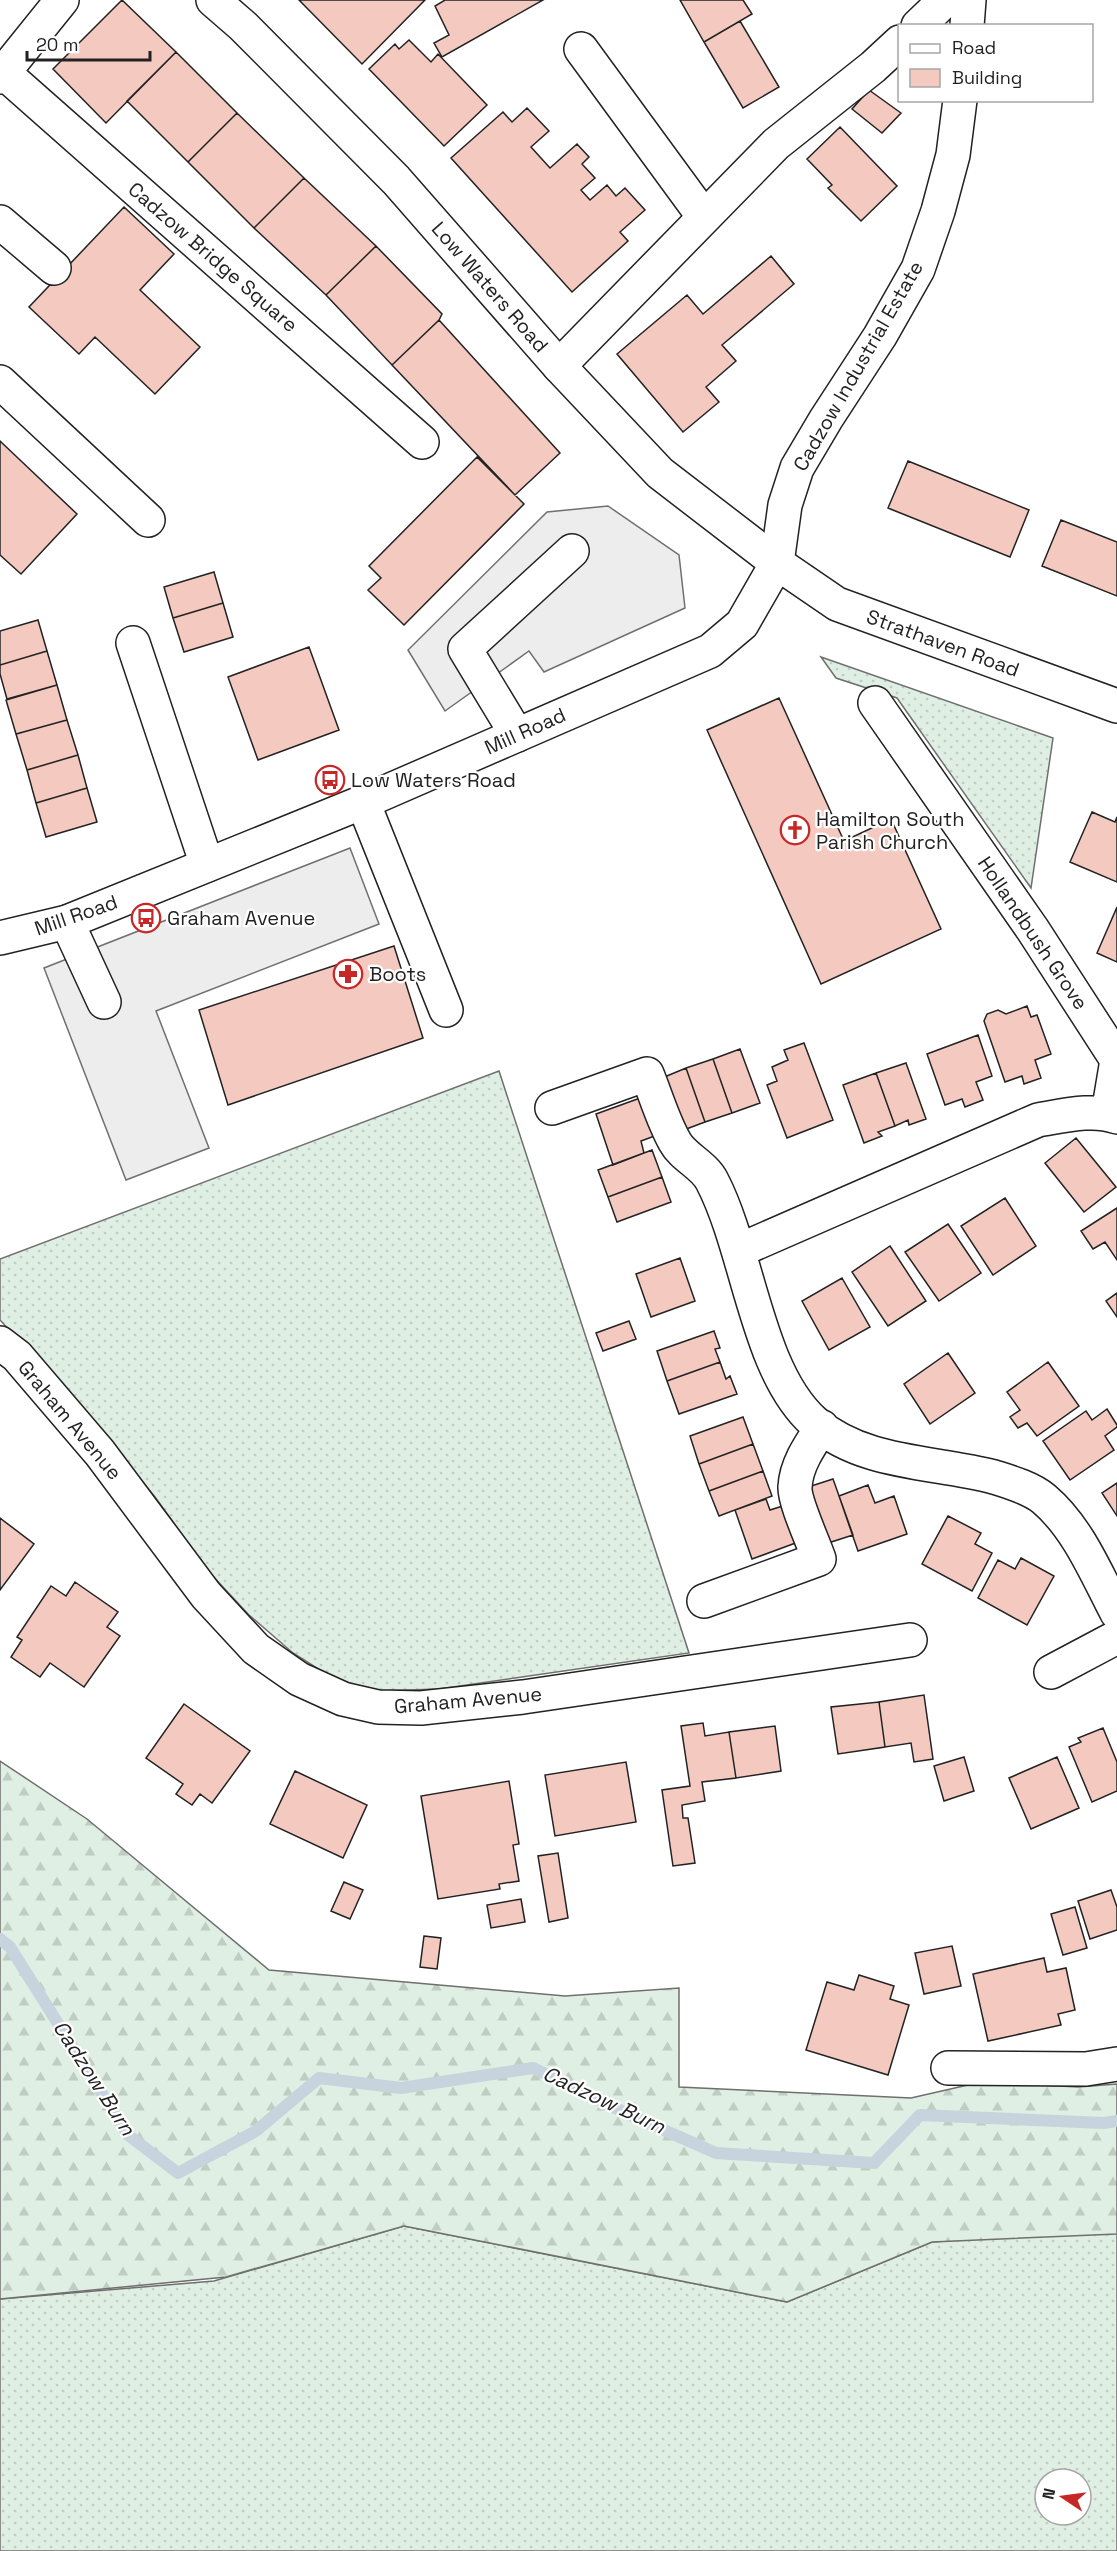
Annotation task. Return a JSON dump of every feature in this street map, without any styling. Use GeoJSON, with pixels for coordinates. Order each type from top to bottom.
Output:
{"type":"FeatureCollection","features":[{"type":"Feature","properties":{"kind":"street"},"geometry":{"type":"LineString","coordinates":[[2,75],[62,0]]}},
{"type":"Feature","properties":{"kind":"street","name":"Low Waters Road"},"geometry":{"type":"LineString","coordinates":[[213,0],[243,26],[396,180],[559,366],[660,473],[777,563]]}},
{"type":"Feature","properties":{"kind":"street"},"geometry":{"type":"LineString","coordinates":[[920,24],[945,0]]}},
{"type":"Feature","properties":{"kind":"street"},"geometry":{"type":"LineString","coordinates":[[967,24],[969,0]]}},
{"type":"Feature","properties":{"kind":"street"},"geometry":{"type":"LineString","coordinates":[[559,366],[776,144],[873,67],[898,44]]}},
{"type":"Feature","properties":{"kind":"street"},"geometry":{"type":"LineString","coordinates":[[581,50],[704,217]]}},
{"type":"Feature","properties":{"kind":"street","name":"Cadzow Bridge Square"},"geometry":{"type":"LineString","coordinates":[[2,75],[422,442]]}},
{"type":"Feature","properties":{"kind":"street","name":"Cadzow Industrial Estate"},"geometry":{"type":"LineString","coordinates":[[777,563],[786,505],[798,468],[826,419],[880,336],[918,269],[938,210],[952,155],[960,102]]}},
{"type":"Feature","properties":{"kind":"street"},"geometry":{"type":"LineString","coordinates":[[0,222],[54,268]]}},
{"type":"Feature","properties":{"kind":"street"},"geometry":{"type":"LineString","coordinates":[[0,382],[148,519]]}},
{"type":"Feature","properties":{"kind":"street"},"geometry":{"type":"LineString","coordinates":[[517,735],[465,649],[572,551]]}},
{"type":"Feature","properties":{"kind":"street","name":"Strathaven Road"},"geometry":{"type":"LineString","coordinates":[[777,563],[837,604],[1117,706]]}},
{"type":"Feature","properties":{"kind":"street","name":"Mill Road"},"geometry":{"type":"LineString","coordinates":[[0,938],[67,922],[363,802],[710,651],[742,624],[777,563]]}},
{"type":"Feature","properties":{"kind":"street"},"geometry":{"type":"LineString","coordinates":[[132,643],[207,865]]}},
{"type":"Feature","properties":{"kind":"street","name":"Hollandbush Grove"},"geometry":{"type":"LineString","coordinates":[[740,1250],[1038,1120],[1076,1114],[1113,1115],[1117,1060],[1033,930],[875,703]]}},
{"type":"Feature","properties":{"kind":"street"},"geometry":{"type":"LineString","coordinates":[[363,802],[446,1010]]}},
{"type":"Feature","properties":{"kind":"street"},"geometry":{"type":"LineString","coordinates":[[67,922],[104,1002]]}},
{"type":"Feature","properties":{"kind":"street"},"geometry":{"type":"LineString","coordinates":[[552,1108],[647,1074],[675,1143],[711,1179],[740,1250],[767,1342],[786,1389],[813,1421],[839,1441],[874,1455],[977,1473],[1011,1482],[1042,1497],[1070,1525],[1117,1612]]}},
{"type":"Feature","properties":{"kind":"street","name":"Graham Avenue"},"geometry":{"type":"LineString","coordinates":[[0,1343],[18,1356],[100,1453],[207,1594],[256,1650],[299,1679],[343,1699],[378,1707],[421,1708],[523,1697],[910,1640]]}},
{"type":"Feature","properties":{"kind":"street"},"geometry":{"type":"LineString","coordinates":[[704,1600],[819,1559],[794,1490],[798,1472],[807,1451],[822,1428]]}},
{"type":"Feature","properties":{"kind":"street"},"geometry":{"type":"LineString","coordinates":[[1051,1672],[1117,1637]]}},
{"type":"Feature","properties":{"kind":"street"},"geometry":{"type":"LineString","coordinates":[[948,2068],[1086,2069],[1117,2064]]}},
{"type":"Feature","properties":{"kind":"green space"},"geometry":{"type":"Polygon","coordinates":[[[821,657],[1053,738],[1031,888],[897,698],[836,678],[821,657]]]}},
{"type":"Feature","properties":{"kind":"green space"},"geometry":{"type":"Polygon","coordinates":[[[499,1071],[689,1653],[439,1689],[378,1691],[342,1684],[293,1653],[249,1615],[210,1573],[155,1497],[95,1423],[0,1320],[0,1259],[499,1071]]]}},
{"type":"Feature","properties":{"kind":"green space"},"geometry":{"type":"Polygon","coordinates":[[[0,1761],[87,1819],[269,1970],[565,1996],[679,1988],[679,2087],[911,2098],[981,2082],[1078,2087],[1117,2084],[1117,2234],[932,2242],[787,2302],[404,2226],[226,2277],[0,2299],[0,1761]]]}},
{"type":"Feature","properties":{"kind":"green space"},"geometry":{"type":"Polygon","coordinates":[[[404,2226],[787,2302],[932,2242],[1117,2229],[1117,2551],[0,2551],[0,2299],[214,2281],[404,2226]]]}},
{"type":"Feature","properties":{"kind":"shaded area"},"geometry":{"type":"Polygon","coordinates":[[[608,506],[679,555],[685,608],[544,672],[529,651],[445,711],[408,650],[547,512],[608,506]]]}},
{"type":"Feature","properties":{"kind":"shaded area"},"geometry":{"type":"Polygon","coordinates":[[[350,848],[379,924],[156,1011],[209,1148],[126,1180],[44,968],[350,848]]]}},
{"type":"Feature","properties":{"kind":"building"},"geometry":{"type":"Polygon","coordinates":[[[122,0],[176,52],[106,123],[53,69],[122,0]]]}},
{"type":"Feature","properties":{"kind":"building"},"geometry":{"type":"Polygon","coordinates":[[[299,0],[425,0],[362,64],[299,0]]]}},
{"type":"Feature","properties":{"kind":"building"},"geometry":{"type":"Polygon","coordinates":[[[445,0],[543,0],[442,57],[434,43],[449,35],[435,6],[445,0]]]}},
{"type":"Feature","properties":{"kind":"building"},"geometry":{"type":"Polygon","coordinates":[[[680,0],[743,0],[752,14],[704,42],[680,0]]]}},
{"type":"Feature","properties":{"kind":"building"},"geometry":{"type":"Polygon","coordinates":[[[740,21],[779,87],[743,108],[704,42],[740,21]]]}},
{"type":"Feature","properties":{"kind":"building"},"geometry":{"type":"Polygon","coordinates":[[[409,40],[431,62],[438,54],[487,105],[444,146],[369,69],[395,44],[399,49],[409,40]]]}},
{"type":"Feature","properties":{"kind":"building"},"geometry":{"type":"Polygon","coordinates":[[[176,52],[237,113],[188,162],[127,101],[176,52]]]}},
{"type":"Feature","properties":{"kind":"building"},"geometry":{"type":"Polygon","coordinates":[[[869,90],[901,113],[882,133],[852,109],[869,90]]]}},
{"type":"Feature","properties":{"kind":"building"},"geometry":{"type":"Polygon","coordinates":[[[527,108],[549,131],[531,147],[550,168],[577,144],[589,157],[582,164],[595,178],[581,190],[590,200],[607,185],[616,196],[625,188],[645,210],[620,232],[628,241],[572,292],[451,158],[503,112],[512,122],[527,108]]]}},
{"type":"Feature","properties":{"kind":"building"},"geometry":{"type":"Polygon","coordinates":[[[237,113],[304,178],[254,228],[188,162],[237,113]]]}},
{"type":"Feature","properties":{"kind":"building"},"geometry":{"type":"Polygon","coordinates":[[[840,127],[897,186],[861,221],[828,188],[832,185],[807,159],[840,127]]]}},
{"type":"Feature","properties":{"kind":"building"},"geometry":{"type":"Polygon","coordinates":[[[304,178],[376,246],[326,295],[254,228],[304,178]]]}},
{"type":"Feature","properties":{"kind":"building"},"geometry":{"type":"Polygon","coordinates":[[[124,207],[174,254],[140,290],[200,347],[155,394],[95,337],[79,354],[29,307],[124,207]]]}},
{"type":"Feature","properties":{"kind":"building"},"geometry":{"type":"Polygon","coordinates":[[[376,246],[442,314],[439,320],[392,365],[326,295],[376,246]]]}},
{"type":"Feature","properties":{"kind":"building"},"geometry":{"type":"Polygon","coordinates":[[[771,256],[794,284],[722,345],[736,361],[706,387],[719,402],[683,432],[617,354],[687,295],[703,314],[771,256]]]}},
{"type":"Feature","properties":{"kind":"building"},"geometry":{"type":"Polygon","coordinates":[[[439,320],[560,453],[515,495],[392,365],[439,320]]]}},
{"type":"Feature","properties":{"kind":"building"},"geometry":{"type":"Polygon","coordinates":[[[0,441],[77,514],[21,574],[0,555],[0,441]]]}},
{"type":"Feature","properties":{"kind":"building"},"geometry":{"type":"Polygon","coordinates":[[[477,457],[524,504],[404,625],[368,590],[381,578],[369,566],[477,457]]]}},
{"type":"Feature","properties":{"kind":"building"},"geometry":{"type":"Polygon","coordinates":[[[908,461],[1029,510],[1010,557],[888,508],[908,461]]]}},
{"type":"Feature","properties":{"kind":"building"},"geometry":{"type":"Polygon","coordinates":[[[1061,520],[1117,542],[1117,596],[1042,566],[1061,520]]]}},
{"type":"Feature","properties":{"kind":"building"},"geometry":{"type":"Polygon","coordinates":[[[214,572],[223,603],[173,618],[164,587],[214,572]]]}},
{"type":"Feature","properties":{"kind":"building"},"geometry":{"type":"Polygon","coordinates":[[[223,603],[233,637],[184,652],[173,618],[223,603]]]}},
{"type":"Feature","properties":{"kind":"building"},"geometry":{"type":"Polygon","coordinates":[[[38,620],[47,651],[0,665],[0,631],[38,620]]]}},
{"type":"Feature","properties":{"kind":"building"},"geometry":{"type":"Polygon","coordinates":[[[309,647],[339,730],[258,760],[228,677],[309,647]]]}},
{"type":"Feature","properties":{"kind":"building"},"geometry":{"type":"Polygon","coordinates":[[[47,651],[57,685],[7,699],[0,674],[0,665],[47,651]]]}},
{"type":"Feature","properties":{"kind":"building"},"geometry":{"type":"Polygon","coordinates":[[[57,685],[67,720],[16,734],[6,700],[57,685]]]}},
{"type":"Feature","properties":{"kind":"building","name":"Hamilton South Parish Church"},"geometry":{"type":"Polygon","coordinates":[[[779,698],[844,841],[891,819],[941,929],[821,984],[707,730],[779,698]]]}},
{"type":"Feature","properties":{"kind":"building"},"geometry":{"type":"Polygon","coordinates":[[[67,720],[78,755],[27,770],[16,734],[67,720]]]}},
{"type":"Feature","properties":{"kind":"building"},"geometry":{"type":"Polygon","coordinates":[[[78,755],[87,788],[36,803],[27,770],[78,755]]]}},
{"type":"Feature","properties":{"kind":"building"},"geometry":{"type":"Polygon","coordinates":[[[87,788],[97,822],[46,837],[36,803],[87,788]]]}},
{"type":"Feature","properties":{"kind":"building"},"geometry":{"type":"Polygon","coordinates":[[[1092,812],[1115,822],[1117,817],[1117,882],[1070,862],[1092,812]]]}},
{"type":"Feature","properties":{"kind":"building"},"geometry":{"type":"Polygon","coordinates":[[[1117,907],[1117,962],[1097,953],[1117,907]]]}},
{"type":"Feature","properties":{"kind":"building"},"geometry":{"type":"Polygon","coordinates":[[[394,946],[423,1038],[228,1105],[199,1010],[394,946]]]}},
{"type":"Feature","properties":{"kind":"building"},"geometry":{"type":"Polygon","coordinates":[[[1027,1006],[1031,1017],[1037,1015],[1051,1054],[1035,1060],[1041,1078],[1024,1084],[1022,1076],[1005,1082],[984,1021],[987,1014],[998,1010],[1006,1014],[1027,1006]]]}},
{"type":"Feature","properties":{"kind":"building"},"geometry":{"type":"Polygon","coordinates":[[[978,1035],[992,1076],[976,1082],[983,1100],[965,1107],[962,1099],[945,1105],[927,1054],[978,1035]]]}},
{"type":"Feature","properties":{"kind":"building"},"geometry":{"type":"Polygon","coordinates":[[[804,1043],[833,1120],[787,1138],[767,1085],[777,1081],[772,1067],[788,1060],[784,1050],[804,1043]]]}},
{"type":"Feature","properties":{"kind":"building"},"geometry":{"type":"Polygon","coordinates":[[[740,1049],[760,1103],[732,1113],[713,1059],[740,1049]]]}},
{"type":"Feature","properties":{"kind":"building"},"geometry":{"type":"Polygon","coordinates":[[[713,1059],[732,1113],[705,1122],[686,1068],[713,1059]]]}},
{"type":"Feature","properties":{"kind":"building"},"geometry":{"type":"Polygon","coordinates":[[[906,1063],[926,1119],[909,1125],[908,1120],[895,1126],[876,1073],[906,1063]]]}},
{"type":"Feature","properties":{"kind":"building"},"geometry":{"type":"Polygon","coordinates":[[[686,1068],[705,1122],[681,1131],[662,1078],[686,1068]]]}},
{"type":"Feature","properties":{"kind":"building"},"geometry":{"type":"Polygon","coordinates":[[[876,1073],[895,1126],[878,1132],[882,1136],[864,1143],[843,1085],[876,1073]]]}},
{"type":"Feature","properties":{"kind":"building"},"geometry":{"type":"Polygon","coordinates":[[[665,1089],[679,1127],[641,1141],[644,1153],[613,1165],[596,1114],[665,1089]]]}},
{"type":"Feature","properties":{"kind":"building"},"geometry":{"type":"Polygon","coordinates":[[[1076,1138],[1116,1187],[1084,1212],[1045,1163],[1076,1138]]]}},
{"type":"Feature","properties":{"kind":"building"},"geometry":{"type":"Polygon","coordinates":[[[652,1150],[662,1177],[608,1197],[598,1170],[652,1150]]]}},
{"type":"Feature","properties":{"kind":"building"},"geometry":{"type":"Polygon","coordinates":[[[662,1177],[671,1202],[617,1222],[608,1197],[662,1177]]]}},
{"type":"Feature","properties":{"kind":"building"},"geometry":{"type":"Polygon","coordinates":[[[1005,1198],[1036,1246],[993,1275],[961,1226],[1005,1198]]]}},
{"type":"Feature","properties":{"kind":"building"},"geometry":{"type":"Polygon","coordinates":[[[1117,1208],[1117,1260],[1105,1242],[1093,1249],[1081,1231],[1117,1208]]]}},
{"type":"Feature","properties":{"kind":"building"},"geometry":{"type":"Polygon","coordinates":[[[948,1224],[981,1273],[939,1301],[905,1252],[948,1224]]]}},
{"type":"Feature","properties":{"kind":"building"},"geometry":{"type":"Polygon","coordinates":[[[890,1246],[926,1301],[888,1326],[852,1272],[890,1246]]]}},
{"type":"Feature","properties":{"kind":"building"},"geometry":{"type":"Polygon","coordinates":[[[680,1258],[695,1301],[651,1317],[636,1274],[680,1258]]]}},
{"type":"Feature","properties":{"kind":"building"},"geometry":{"type":"Polygon","coordinates":[[[842,1278],[870,1327],[829,1350],[802,1301],[842,1278]]]}},
{"type":"Feature","properties":{"kind":"building"},"geometry":{"type":"Polygon","coordinates":[[[1117,1293],[1117,1317],[1106,1301],[1117,1293]]]}},
{"type":"Feature","properties":{"kind":"building"},"geometry":{"type":"Polygon","coordinates":[[[629,1321],[636,1339],[603,1351],[596,1333],[629,1321]]]}},
{"type":"Feature","properties":{"kind":"building"},"geometry":{"type":"Polygon","coordinates":[[[714,1331],[720,1348],[715,1349],[720,1362],[667,1381],[657,1351],[714,1331]]]}},
{"type":"Feature","properties":{"kind":"building"},"geometry":{"type":"Polygon","coordinates":[[[948,1353],[975,1393],[930,1424],[904,1384],[948,1353]]]}},
{"type":"Feature","properties":{"kind":"building"},"geometry":{"type":"Polygon","coordinates":[[[720,1362],[726,1379],[730,1376],[737,1394],[679,1414],[667,1381],[720,1362]]]}},
{"type":"Feature","properties":{"kind":"building"},"geometry":{"type":"Polygon","coordinates":[[[1048,1362],[1079,1406],[1037,1436],[1027,1423],[1018,1428],[1010,1417],[1020,1410],[1007,1392],[1048,1362]]]}},
{"type":"Feature","properties":{"kind":"building"},"geometry":{"type":"Polygon","coordinates":[[[1107,1409],[1117,1425],[1105,1436],[1114,1450],[1070,1480],[1043,1441],[1086,1411],[1092,1420],[1107,1409]]]}},
{"type":"Feature","properties":{"kind":"building"},"geometry":{"type":"Polygon","coordinates":[[[743,1417],[753,1444],[699,1464],[690,1436],[743,1417]]]}},
{"type":"Feature","properties":{"kind":"building"},"geometry":{"type":"Polygon","coordinates":[[[753,1444],[763,1471],[709,1491],[699,1464],[753,1444]]]}},
{"type":"Feature","properties":{"kind":"building"},"geometry":{"type":"Polygon","coordinates":[[[763,1471],[772,1496],[719,1516],[709,1491],[763,1471]]]}},
{"type":"Feature","properties":{"kind":"building"},"geometry":{"type":"Polygon","coordinates":[[[833,1479],[853,1535],[825,1544],[805,1488],[833,1479]]]}},
{"type":"Feature","properties":{"kind":"building"},"geometry":{"type":"Polygon","coordinates":[[[1117,1483],[1117,1516],[1102,1493],[1117,1483]]]}},
{"type":"Feature","properties":{"kind":"building"},"geometry":{"type":"Polygon","coordinates":[[[868,1485],[875,1503],[894,1496],[907,1534],[858,1551],[839,1496],[868,1485]]]}},
{"type":"Feature","properties":{"kind":"building"},"geometry":{"type":"Polygon","coordinates":[[[766,1499],[770,1510],[789,1504],[801,1541],[752,1559],[735,1510],[766,1499]]]}},
{"type":"Feature","properties":{"kind":"building"},"geometry":{"type":"Polygon","coordinates":[[[948,1516],[981,1533],[975,1544],[992,1553],[972,1591],[922,1564],[948,1516]]]}},
{"type":"Feature","properties":{"kind":"building"},"geometry":{"type":"Polygon","coordinates":[[[0,1518],[34,1544],[0,1590],[0,1518]]]}},
{"type":"Feature","properties":{"kind":"building"},"geometry":{"type":"Polygon","coordinates":[[[1021,1558],[1054,1576],[1027,1625],[978,1598],[998,1560],[1015,1569],[1021,1558]]]}},
{"type":"Feature","properties":{"kind":"building"},"geometry":{"type":"Polygon","coordinates":[[[75,1582],[118,1612],[107,1627],[120,1636],[84,1687],[50,1663],[40,1677],[11,1657],[22,1640],[17,1637],[51,1586],[66,1596],[75,1582]]]}},
{"type":"Feature","properties":{"kind":"building"},"geometry":{"type":"Polygon","coordinates":[[[924,1695],[933,1759],[914,1762],[911,1743],[885,1747],[879,1702],[924,1695]]]}},
{"type":"Feature","properties":{"kind":"building"},"geometry":{"type":"Polygon","coordinates":[[[879,1702],[885,1747],[838,1754],[831,1707],[879,1702]]]}},
{"type":"Feature","properties":{"kind":"building"},"geometry":{"type":"Polygon","coordinates":[[[184,1704],[250,1751],[212,1803],[200,1794],[192,1805],[176,1794],[183,1784],[146,1758],[184,1704]]]}},
{"type":"Feature","properties":{"kind":"building"},"geometry":{"type":"Polygon","coordinates":[[[703,1723],[705,1736],[729,1732],[736,1778],[702,1782],[705,1801],[682,1805],[683,1818],[688,1818],[695,1863],[673,1866],[662,1790],[690,1786],[681,1726],[703,1723]]]}},
{"type":"Feature","properties":{"kind":"building"},"geometry":{"type":"Polygon","coordinates":[[[775,1726],[781,1771],[736,1778],[729,1732],[775,1726]]]}},
{"type":"Feature","properties":{"kind":"building"},"geometry":{"type":"Polygon","coordinates":[[[1103,1728],[1117,1762],[1117,1791],[1092,1802],[1069,1747],[1081,1742],[1078,1738],[1103,1728]]]}},
{"type":"Feature","properties":{"kind":"building"},"geometry":{"type":"Polygon","coordinates":[[[964,1757],[974,1791],[944,1801],[934,1766],[964,1757]]]}},
{"type":"Feature","properties":{"kind":"building"},"geometry":{"type":"Polygon","coordinates":[[[1057,1757],[1079,1808],[1031,1829],[1009,1778],[1057,1757]]]}},
{"type":"Feature","properties":{"kind":"building"},"geometry":{"type":"Polygon","coordinates":[[[626,1762],[636,1822],[555,1836],[545,1775],[626,1762]]]}},
{"type":"Feature","properties":{"kind":"building"},"geometry":{"type":"Polygon","coordinates":[[[295,1771],[367,1805],[343,1858],[270,1824],[295,1771]]]}},
{"type":"Feature","properties":{"kind":"building"},"geometry":{"type":"Polygon","coordinates":[[[509,1781],[519,1844],[513,1845],[519,1881],[499,1884],[500,1889],[438,1899],[421,1796],[509,1781]]]}},
{"type":"Feature","properties":{"kind":"building"},"geometry":{"type":"Polygon","coordinates":[[[558,1853],[568,1918],[549,1922],[538,1856],[558,1853]]]}},
{"type":"Feature","properties":{"kind":"building"},"geometry":{"type":"Polygon","coordinates":[[[344,1882],[363,1890],[350,1919],[331,1911],[344,1882]]]}},
{"type":"Feature","properties":{"kind":"building"},"geometry":{"type":"Polygon","coordinates":[[[1111,1890],[1117,1907],[1117,1930],[1090,1939],[1078,1901],[1111,1890]]]}},
{"type":"Feature","properties":{"kind":"building"},"geometry":{"type":"Polygon","coordinates":[[[521,1899],[525,1922],[491,1928],[487,1905],[521,1899]]]}},
{"type":"Feature","properties":{"kind":"building"},"geometry":{"type":"Polygon","coordinates":[[[1075,1907],[1087,1948],[1063,1955],[1051,1914],[1075,1907]]]}},
{"type":"Feature","properties":{"kind":"building"},"geometry":{"type":"Polygon","coordinates":[[[424,1936],[441,1938],[437,1969],[420,1967],[424,1936]]]}},
{"type":"Feature","properties":{"kind":"building"},"geometry":{"type":"Polygon","coordinates":[[[952,1946],[961,1986],[924,1994],[915,1953],[952,1946]]]}},
{"type":"Feature","properties":{"kind":"building"},"geometry":{"type":"Polygon","coordinates":[[[1044,1958],[1047,1972],[1066,1968],[1075,2010],[1058,2014],[1061,2025],[988,2041],[973,1974],[1044,1958]]]}},
{"type":"Feature","properties":{"kind":"building"},"geometry":{"type":"Polygon","coordinates":[[[859,1975],[894,1986],[890,1999],[909,2005],[888,2075],[806,2050],[827,1982],[854,1990],[859,1975]]]}},
{"type":"Feature","properties":{"kind":"waterway","name":"Cadzow Burn"},"geometry":{"type":"LineString","coordinates":[[0,1939],[10,1947],[128,2135],[178,2173],[256,2131],[319,2078],[401,2088],[533,2068],[632,2116],[716,2153],[874,2163],[920,2115],[1104,2123],[1117,2121]]}},
{"type":"Feature","properties":{"kind":"place","name":"Low Waters Road"},"geometry":{"type":"Point","coordinates":[330,780]}},
{"type":"Feature","properties":{"kind":"place","name":"Hamilton South Parish Church"},"geometry":{"type":"Point","coordinates":[795,830]}},
{"type":"Feature","properties":{"kind":"place","name":"Graham Avenue"},"geometry":{"type":"Point","coordinates":[146,918]}},
{"type":"Feature","properties":{"kind":"place","name":"Boots"},"geometry":{"type":"Point","coordinates":[348,974]}}]}
